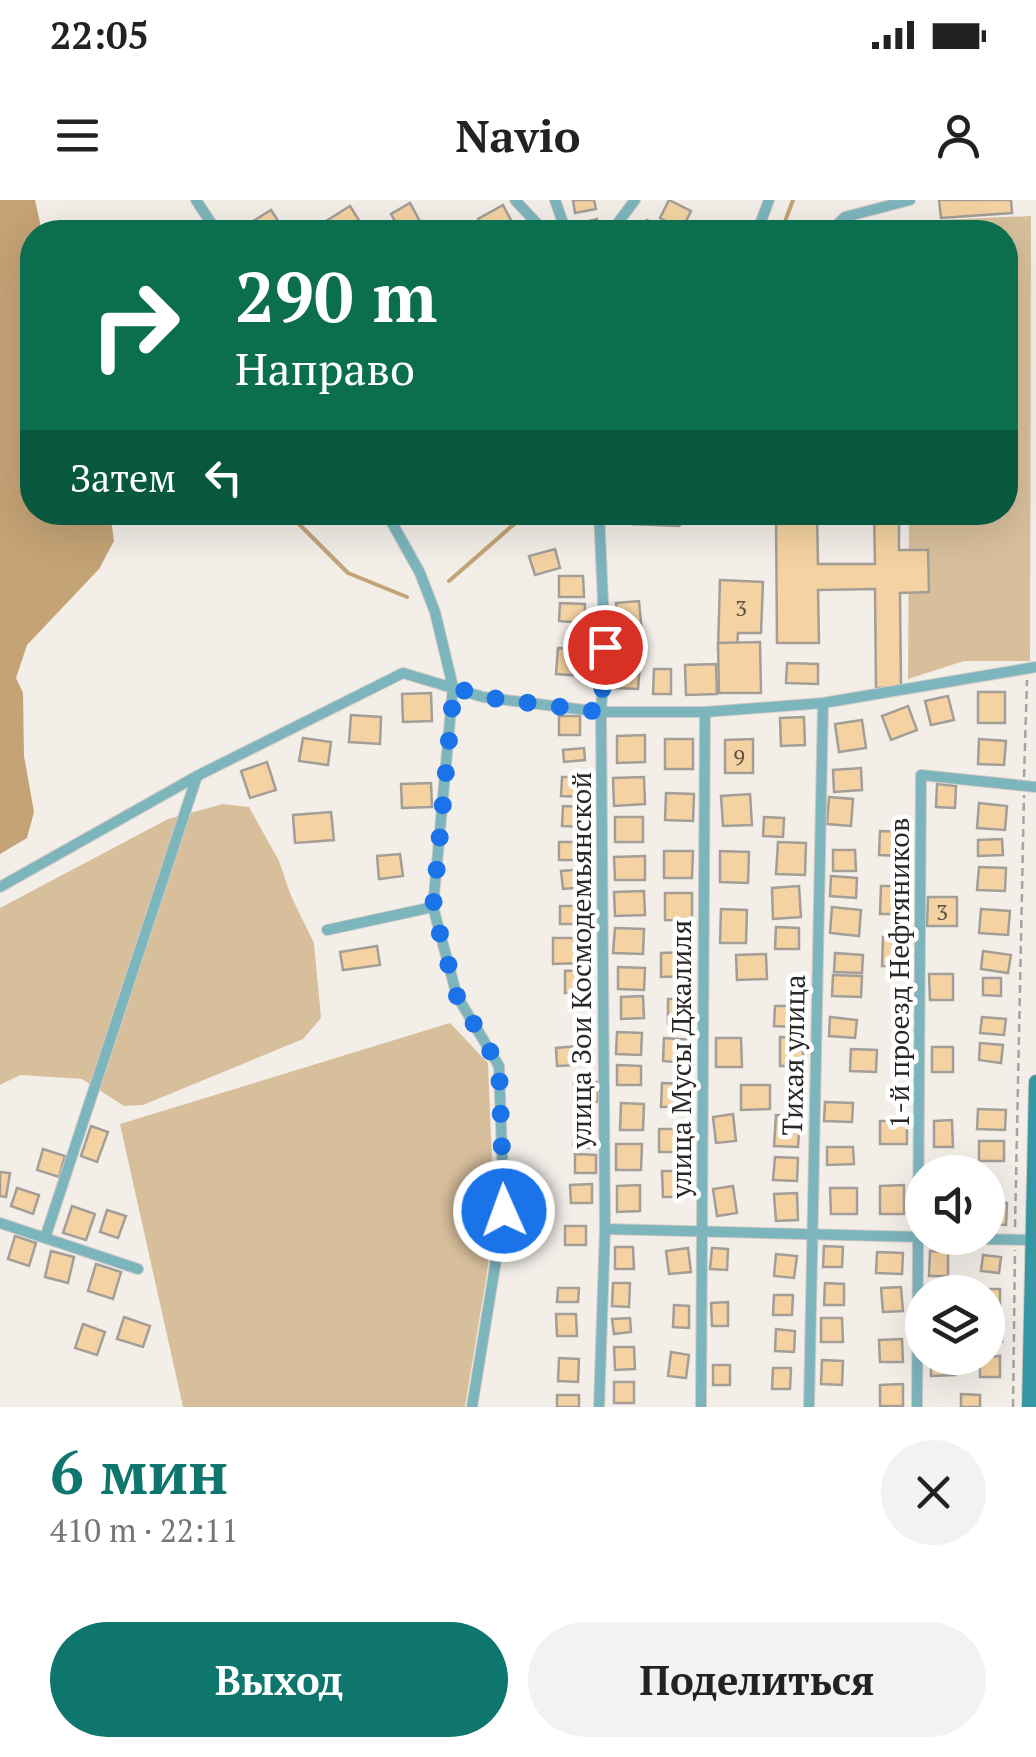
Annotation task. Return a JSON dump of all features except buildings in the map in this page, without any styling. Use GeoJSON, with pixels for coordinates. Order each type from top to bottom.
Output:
{"type":"FeatureCollection","features":[{"type":"Feature","properties":{"kind":"main road"},"geometry":{"type":"LineString","coordinates":[[1029,1407],[1027,1240],[1036,1082]]}},
{"type":"Feature","properties":{"kind":"street"},"geometry":{"type":"LineString","coordinates":[[515,200],[534,220]]}},
{"type":"Feature","properties":{"kind":"street"},"geometry":{"type":"LineString","coordinates":[[843,220],[910,200]]}},
{"type":"Feature","properties":{"kind":"street"},"geometry":{"type":"LineString","coordinates":[[393,525],[420,573],[435,612],[454,687],[433,908],[457,996],[499,1066],[504,1211],[472,1407]]}},
{"type":"Feature","properties":{"kind":"street","name":"улица Зои Космодемьянской"},"geometry":{"type":"LineString","coordinates":[[599,525],[605,647],[601,712],[604,1230],[599,1407]]}},
{"type":"Feature","properties":{"kind":"street"},"geometry":{"type":"LineString","coordinates":[[0,887],[197,776],[403,674],[483,697],[601,712],[705,712],[822,703],[1032,668]]}},
{"type":"Feature","properties":{"kind":"street","name":"Тихая улица"},"geometry":{"type":"LineString","coordinates":[[809,1407],[822,703]]}},
{"type":"Feature","properties":{"kind":"street","name":"улица Мусы Джалиля"},"geometry":{"type":"LineString","coordinates":[[701,1407],[705,712]]}},
{"type":"Feature","properties":{"kind":"street","name":"1-й проезд Нефтяников"},"geometry":{"type":"LineString","coordinates":[[922,1155],[920,774],[1030,786]]}},
{"type":"Feature","properties":{"kind":"street"},"geometry":{"type":"LineString","coordinates":[[45,1238],[197,776]]}},
{"type":"Feature","properties":{"kind":"street"},"geometry":{"type":"LineString","coordinates":[[327,930],[433,908]]}},
{"type":"Feature","properties":{"kind":"street"},"geometry":{"type":"LineString","coordinates":[[0,1223],[138,1268]]}},
{"type":"Feature","properties":{"kind":"street"},"geometry":{"type":"LineString","coordinates":[[604,1230],[905,1238]]}},
{"type":"Feature","properties":{"kind":"street","name":"1-й проезд Нефтяников"},"geometry":{"type":"LineString","coordinates":[[917,1407],[921,1255]]}},
{"type":"Feature","properties":{"kind":"path"},"geometry":{"type":"LineString","coordinates":[[1012,1407],[1027,1240],[1032,668]]}},
{"type":"Feature","properties":{"kind":"shaded area"},"geometry":{"type":"Polygon","coordinates":[[[0,200],[35,200],[39,220],[20,220],[20,525],[112,525],[114,541],[99,569],[27,645],[16,678],[23,693],[24,756],[34,812],[27,838],[0,854],[0,200]]]}},
{"type":"Feature","properties":{"kind":"shaded area"},"geometry":{"type":"Polygon","coordinates":[[[1031,216],[1030,661],[964,661],[908,679],[909,525],[1018,525],[1018,220],[940,220],[1031,216]]]}},
{"type":"Feature","properties":{"kind":"shaded area"},"geometry":{"type":"Polygon","coordinates":[[[223,804],[249,807],[279,861],[314,943],[321,1018],[303,1039],[143,1105],[124,1106],[82,1079],[20,1075],[0,1085],[0,908],[168,819],[223,804]]]}},
{"type":"Feature","properties":{"kind":"shaded area"},"geometry":{"type":"Polygon","coordinates":[[[450,1023],[488,1063],[494,1210],[465,1407],[183,1407],[120,1124],[450,1023]]]}},
{"type":"Feature","properties":{"kind":"waterway"},"geometry":{"type":"LineString","coordinates":[[786,220],[793,200]]}},
{"type":"Feature","properties":{"kind":"waterway"},"geometry":{"type":"LineString","coordinates":[[300,525],[348,573],[407,597]]}},
{"type":"Feature","properties":{"kind":"waterway"},"geometry":{"type":"LineString","coordinates":[[449,581],[513,525]]}},
{"type":"Feature","properties":{"kind":"route"},"geometry":{"type":"LineString","coordinates":[[504,1211],[499,1066],[457,996],[433,908],[454,687],[483,697],[601,712],[605,647]]}}]}
